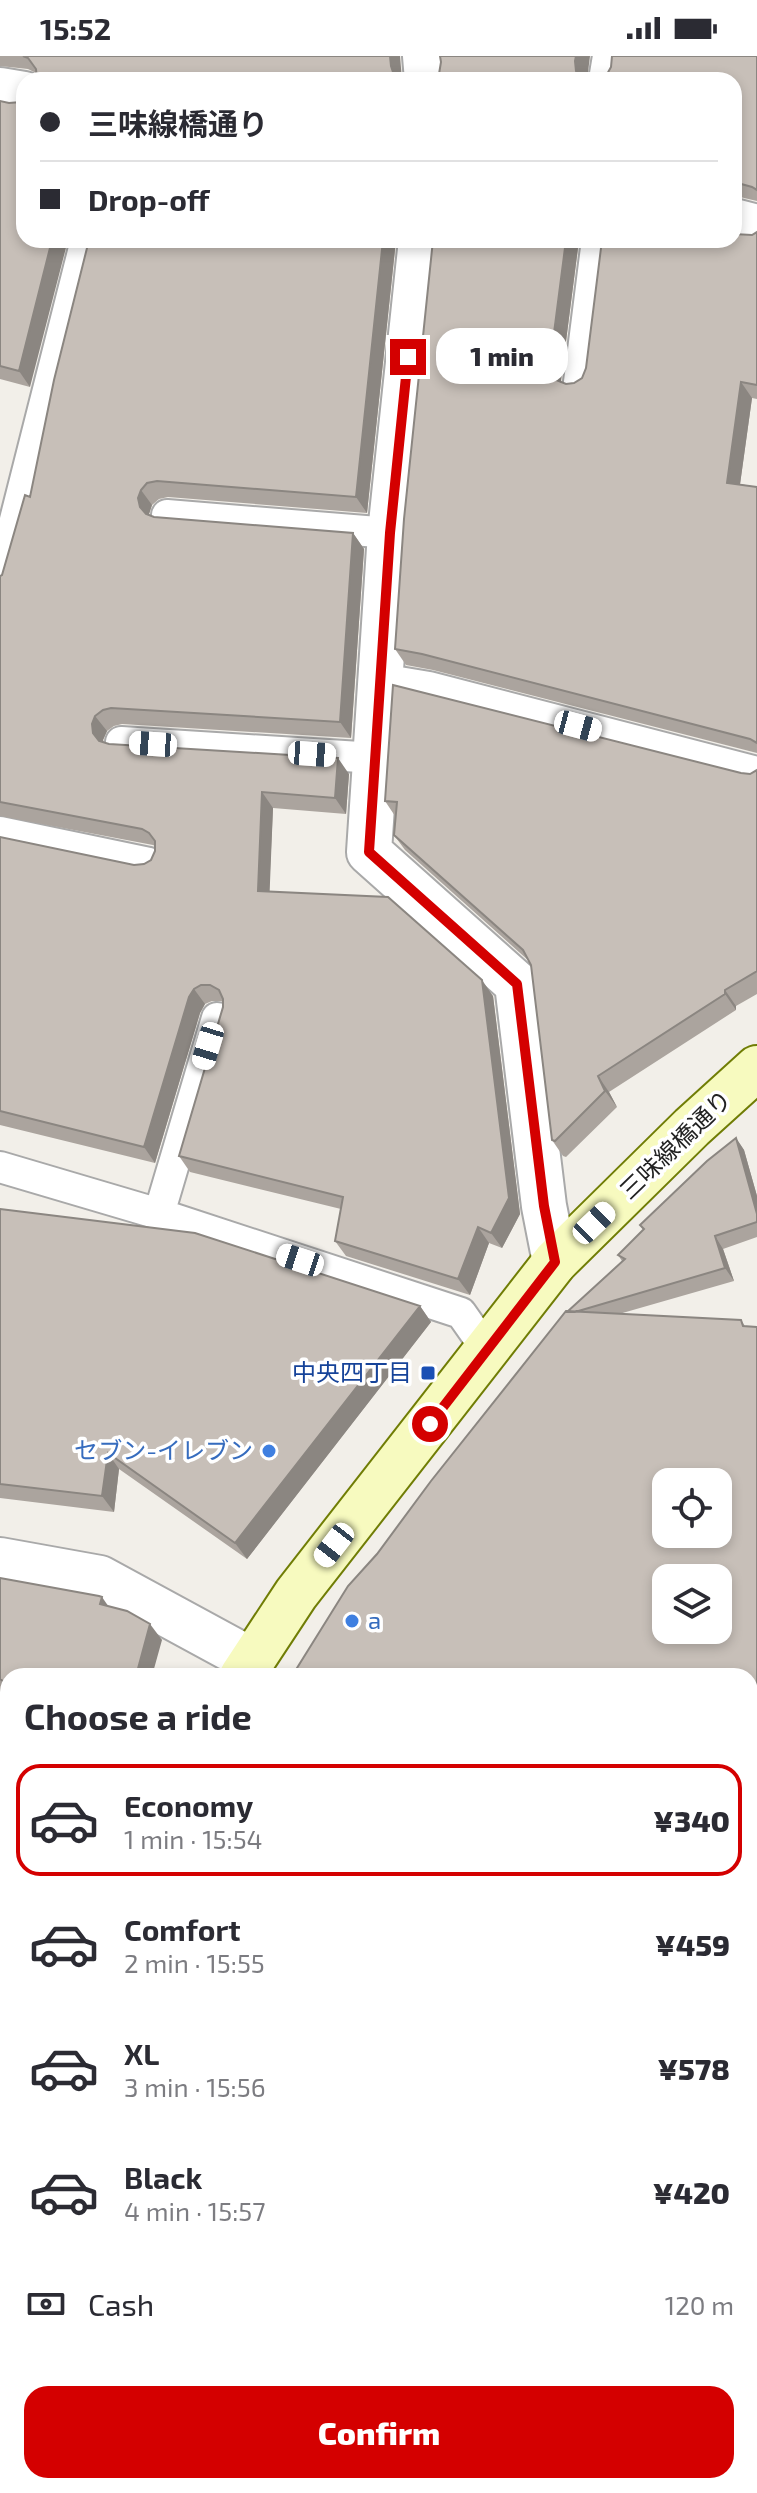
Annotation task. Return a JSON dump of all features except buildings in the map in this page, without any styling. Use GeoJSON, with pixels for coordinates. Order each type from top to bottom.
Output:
{"type":"FeatureCollection","features":[{"type":"Feature","properties":{"kind":"street"},"geometry":{"type":"LineString","coordinates":[[420,248],[390,533],[369,852],[517,984],[544,1206],[555,1262]]}},
{"type":"Feature","properties":{"kind":"street","name":"三味線橋通り"},"geometry":{"type":"LineString","coordinates":[[247,1668],[296,1594],[555,1262],[692,1127],[757,1068]]}},
{"type":"Feature","properties":{"kind":"street"},"geometry":{"type":"LineString","coordinates":[[0,1560],[100,1578],[247,1668]]}},
{"type":"Feature","properties":{"kind":"lane"},"geometry":{"type":"LineString","coordinates":[[0,579],[84,248]]}},
{"type":"Feature","properties":{"kind":"lane"},"geometry":{"type":"LineString","coordinates":[[579,382],[596,248]]}},
{"type":"Feature","properties":{"kind":"lane"},"geometry":{"type":"LineString","coordinates":[[167,515],[390,533]]}},
{"type":"Feature","properties":{"kind":"lane"},"geometry":{"type":"LineString","coordinates":[[381,679],[429,687],[757,772]]}},
{"type":"Feature","properties":{"kind":"lane"},"geometry":{"type":"LineString","coordinates":[[121,742],[376,758]]}},
{"type":"Feature","properties":{"kind":"lane"},"geometry":{"type":"LineString","coordinates":[[0,832],[149,863]]}},
{"type":"Feature","properties":{"kind":"lane"},"geometry":{"type":"LineString","coordinates":[[159,1214],[217,1018]]}},
{"type":"Feature","properties":{"kind":"lane"},"geometry":{"type":"LineString","coordinates":[[0,1167],[159,1214],[461,1313],[487,1350]]}},
{"type":"Feature","properties":{"kind":"place","name":"中央四丁目"},"geometry":{"type":"Point","coordinates":[428,1373]}},
{"type":"Feature","properties":{"kind":"place","name":"セブン-イレブン"},"geometry":{"type":"Point","coordinates":[269,1451]}},
{"type":"Feature","properties":{"kind":"place","name":"a"},"geometry":{"type":"Point","coordinates":[352,1621]}},
{"type":"Feature","properties":{"kind":"route"},"geometry":{"type":"LineString","coordinates":[[408,357],[390,533],[369,852],[517,984],[544,1206],[555,1262],[430,1424]]}}]}
